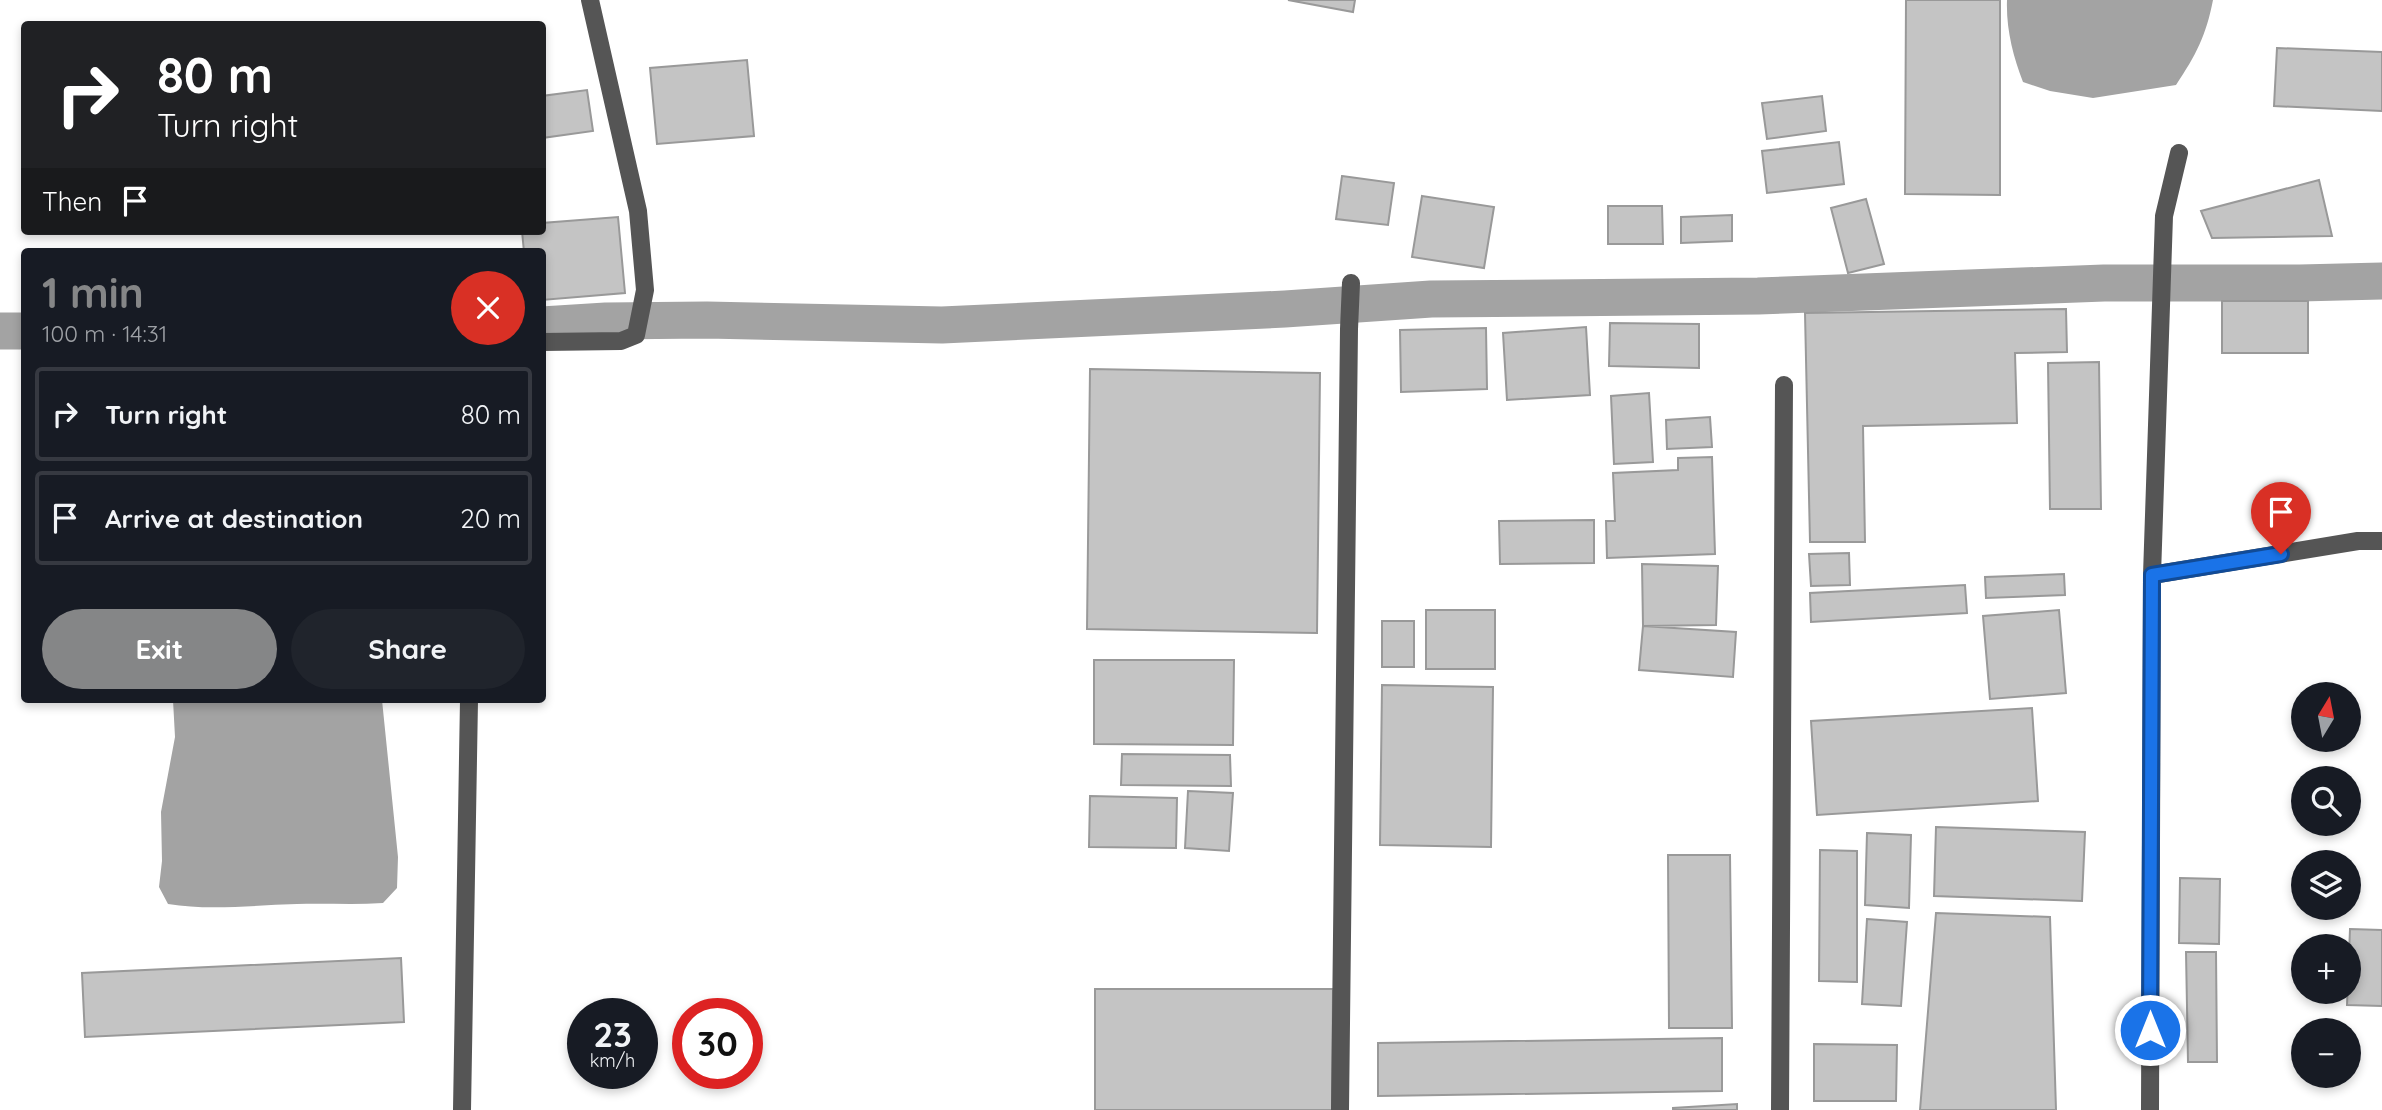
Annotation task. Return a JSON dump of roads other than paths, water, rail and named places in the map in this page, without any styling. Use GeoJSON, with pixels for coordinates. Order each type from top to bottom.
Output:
{"type":"FeatureCollection","features":[{"type":"Feature","properties":{"kind":"street"},"geometry":{"type":"LineString","coordinates":[[546,342],[621,341],[636,335],[645,290],[638,211],[590,0]]}},
{"type":"Feature","properties":{"kind":"street"},"geometry":{"type":"LineString","coordinates":[[2150,1110],[2152,575],[2164,216],[2179,153]]}},
{"type":"Feature","properties":{"kind":"street"},"geometry":{"type":"LineString","coordinates":[[1340,1110],[1351,283]]}},
{"type":"Feature","properties":{"kind":"street"},"geometry":{"type":"LineString","coordinates":[[1780,1110],[1784,385]]}},
{"type":"Feature","properties":{"kind":"street"},"geometry":{"type":"LineString","coordinates":[[2152,575],[2358,541],[2382,541]]}},
{"type":"Feature","properties":{"kind":"street"},"geometry":{"type":"LineString","coordinates":[[462,1110],[469,703]]}},
{"type":"Feature","properties":{"kind":"waterway"},"geometry":{"type":"LineString","coordinates":[[546,325],[707,320],[942,325],[1285,309],[1431,299],[1758,296],[2104,283],[2382,281]]}},
{"type":"Feature","properties":{"kind":"waterway"},"geometry":{"type":"LineString","coordinates":[[0,331],[21,331]]}}]}
